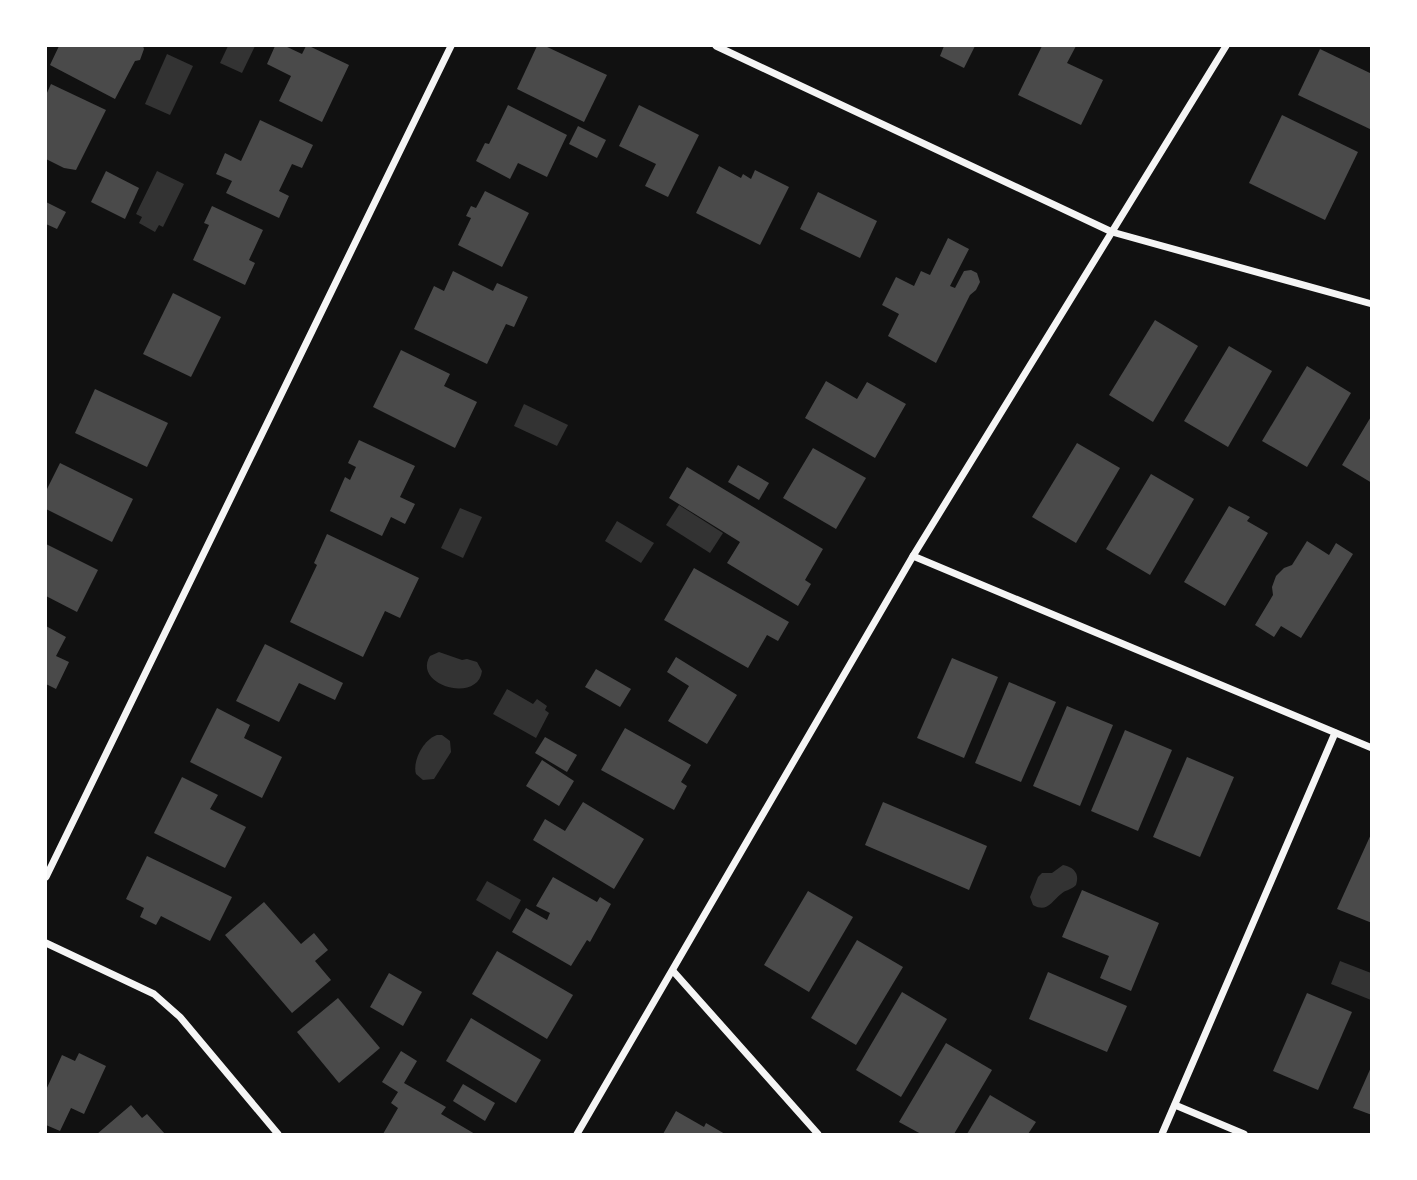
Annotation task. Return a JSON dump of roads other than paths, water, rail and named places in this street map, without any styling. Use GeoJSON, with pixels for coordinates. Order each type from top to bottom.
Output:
{"type":"FeatureCollection","features":[{"type":"Feature","properties":{"kind":"street"},"geometry":{"type":"LineString","coordinates":[[46,877],[451,46]]}},
{"type":"Feature","properties":{"kind":"street"},"geometry":{"type":"LineString","coordinates":[[716,46],[1112,232],[1371,304]]}},
{"type":"Feature","properties":{"kind":"street"},"geometry":{"type":"LineString","coordinates":[[577,1135],[913,556],[1226,46]]}},
{"type":"Feature","properties":{"kind":"street"},"geometry":{"type":"LineString","coordinates":[[913,556],[1371,748]]}},
{"type":"Feature","properties":{"kind":"street"},"geometry":{"type":"LineString","coordinates":[[1162,1135],[1335,733]]}},
{"type":"Feature","properties":{"kind":"street"},"geometry":{"type":"LineString","coordinates":[[46,943],[154,994],[180,1017],[278,1135]]}},
{"type":"Feature","properties":{"kind":"street"},"geometry":{"type":"LineString","coordinates":[[673,971],[818,1135]]}},
{"type":"Feature","properties":{"kind":"street"},"geometry":{"type":"LineString","coordinates":[[1175,1105],[1244,1135]]}}]}
